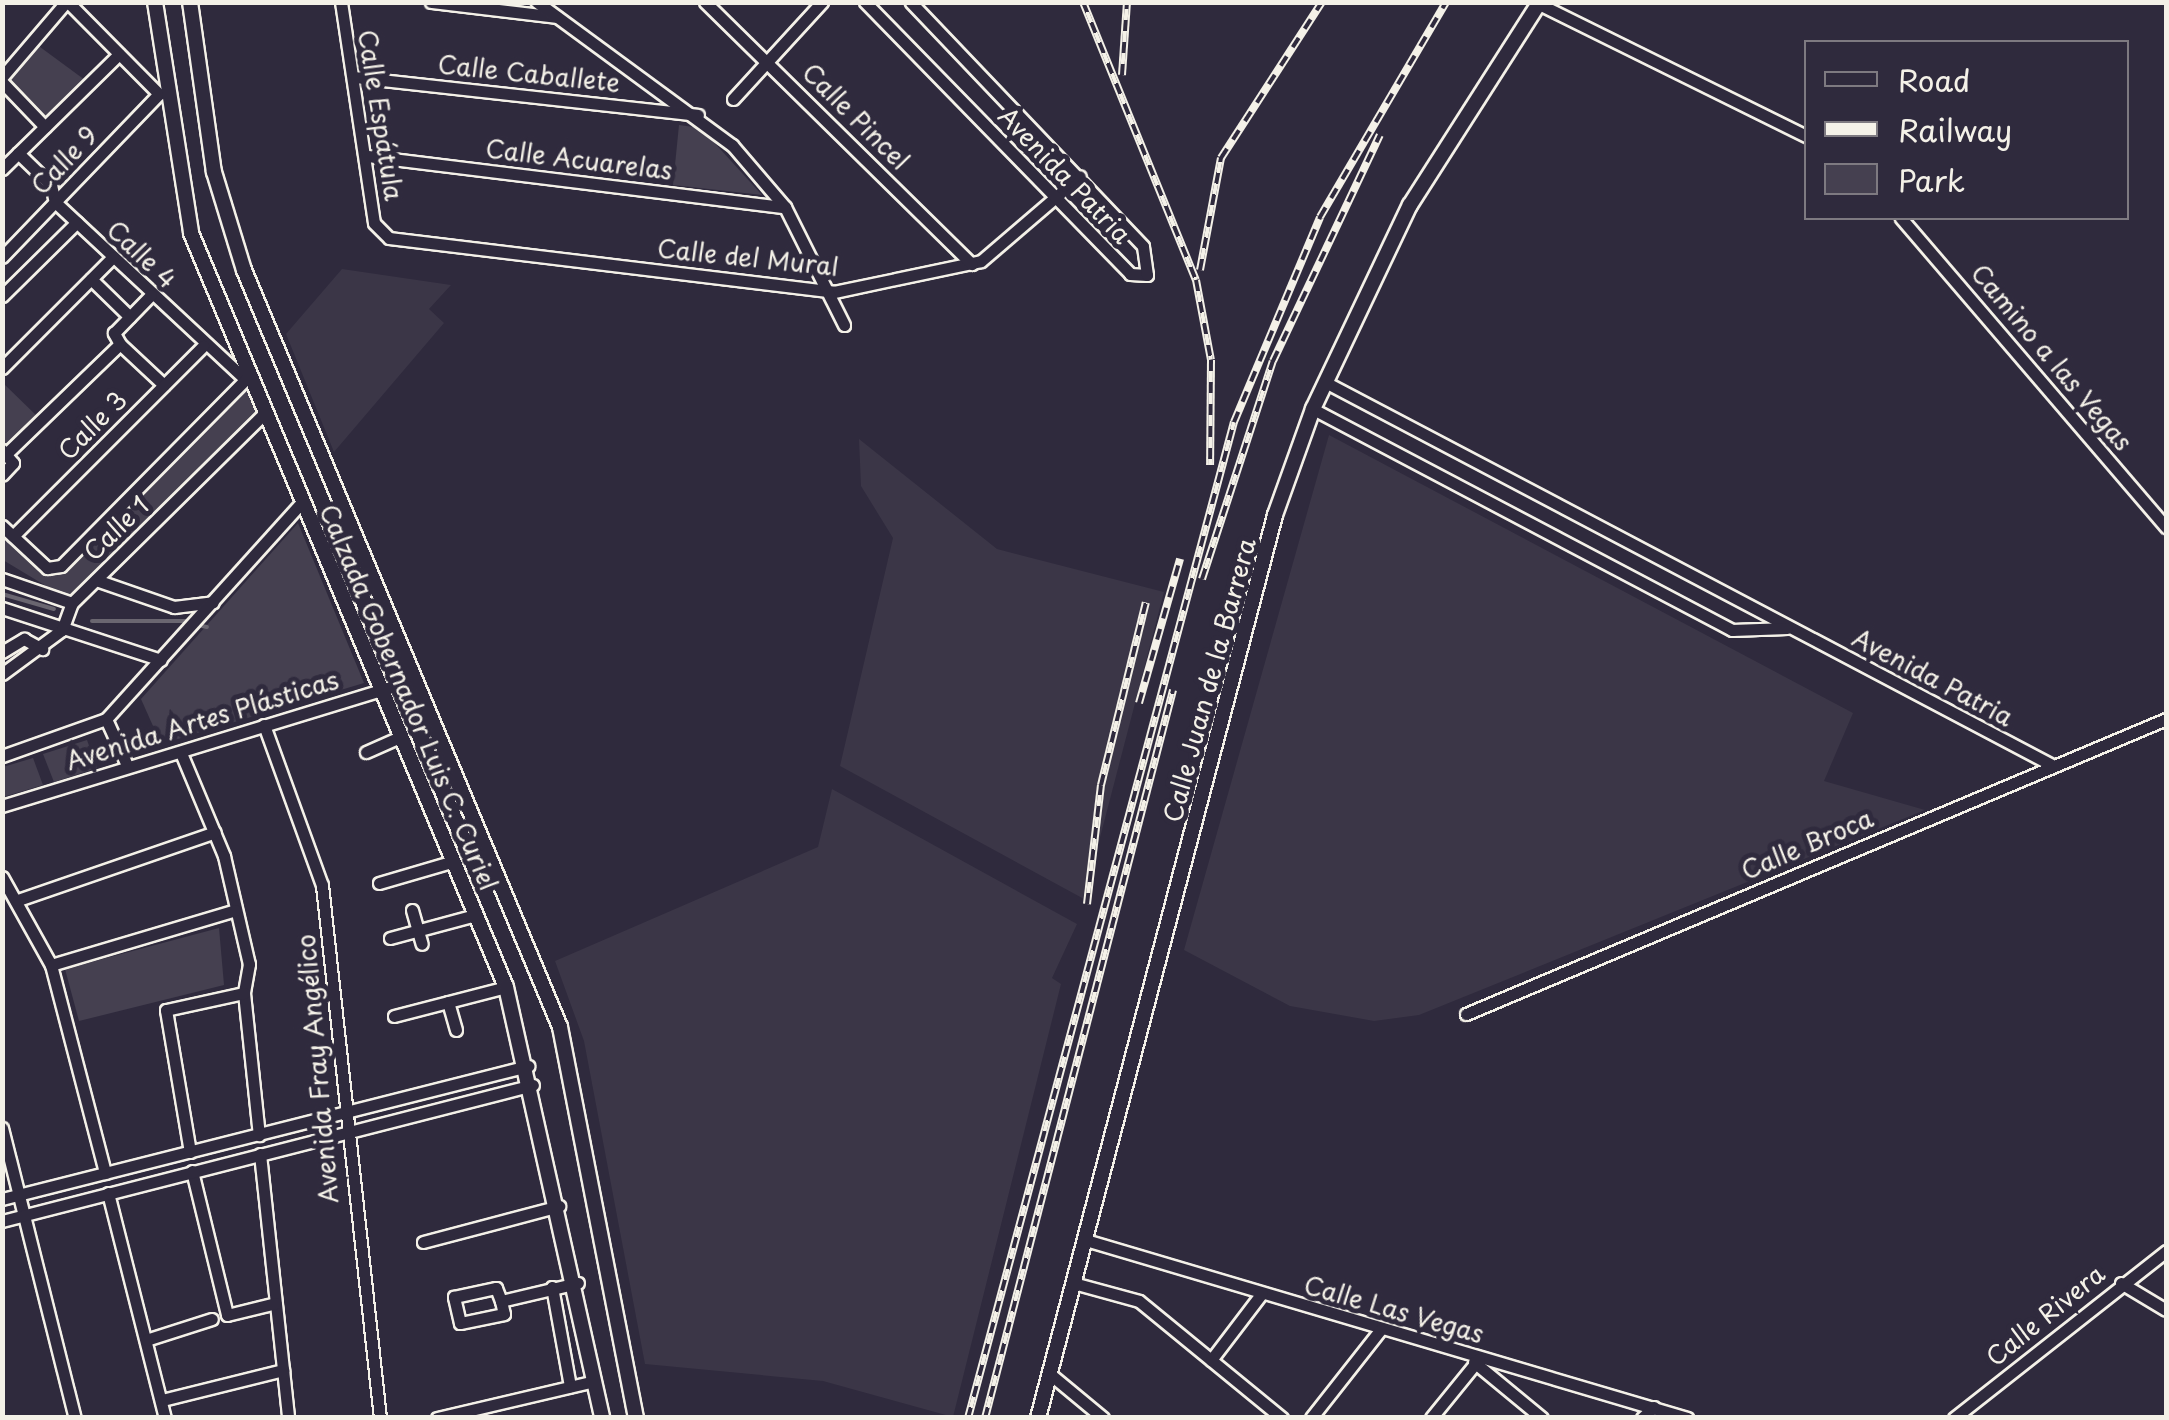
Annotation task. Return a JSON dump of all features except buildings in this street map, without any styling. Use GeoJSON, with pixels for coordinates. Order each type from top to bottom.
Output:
{"type":"FeatureCollection","features":[{"type":"Feature","properties":{"kind":"main road","name":"Calzada Gobernador Luis C. Curiel"},"geometry":{"type":"LineString","coordinates":[[154,2],[191,233],[247,378],[506,987],[562,1205],[602,1418]]}},
{"type":"Feature","properties":{"kind":"main road","name":"Calzada Gobernador Luis C. Curiel"},"geometry":{"type":"LineString","coordinates":[[190,2],[227,223],[560,1027],[636,1418]]}},
{"type":"Feature","properties":{"kind":"main road","name":"Calle Juan de la Barrera"},"geometry":{"type":"LineString","coordinates":[[1038,1418],[1088,1241],[1250,601],[1313,409],[1410,204],[1540,3]]}},
{"type":"Feature","properties":{"kind":"street"},"geometry":{"type":"LineString","coordinates":[[2,169],[18,153],[45,127],[119,54],[67,2],[2,79],[45,127]]}},
{"type":"Feature","properties":{"kind":"street","name":"Calle Espátula"},"geometry":{"type":"LineString","coordinates":[[341,2],[379,233]]}},
{"type":"Feature","properties":{"kind":"street"},"geometry":{"type":"LineString","coordinates":[[432,2],[557,17]]}},
{"type":"Feature","properties":{"kind":"street"},"geometry":{"type":"LineString","coordinates":[[537,2],[698,115],[785,207],[834,292],[844,325]]}},
{"type":"Feature","properties":{"kind":"street","name":"Calle Pincel"},"geometry":{"type":"LineString","coordinates":[[705,2],[972,264]]}},
{"type":"Feature","properties":{"kind":"street"},"geometry":{"type":"LineString","coordinates":[[733,99],[766,58],[822,2]]}},
{"type":"Feature","properties":{"kind":"street","name":"Avenida Patria"},"geometry":{"type":"LineString","coordinates":[[865,2],[1130,274],[1147,275],[1143,246],[911,2]]}},
{"type":"Feature","properties":{"kind":"street"},"geometry":{"type":"LineString","coordinates":[[1540,3],[1804,135]]}},
{"type":"Feature","properties":{"kind":"street","name":"Calle 9"},"geometry":{"type":"LineString","coordinates":[[2,257],[159,94],[119,54]]}},
{"type":"Feature","properties":{"kind":"street","name":"Calle Caballete"},"geometry":{"type":"LineString","coordinates":[[354,77],[698,115]]}},
{"type":"Feature","properties":{"kind":"street","name":"Calle 4"},"geometry":{"type":"LineString","coordinates":[[18,153],[51,185],[55,202],[204,346],[247,378]]}},
{"type":"Feature","properties":{"kind":"street","name":"Calle Acuarelas"},"geometry":{"type":"LineString","coordinates":[[367,156],[785,207]]}},
{"type":"Feature","properties":{"kind":"street","name":"Calle del Mural"},"geometry":{"type":"LineString","coordinates":[[379,233],[834,292],[972,264],[1080,176]]}},
{"type":"Feature","properties":{"kind":"street","name":"Camino a las Vegas"},"geometry":{"type":"LineString","coordinates":[[1904,220],[2166,527]]}},
{"type":"Feature","properties":{"kind":"street","name":"Calle 9"},"geometry":{"type":"LineString","coordinates":[[2,296],[77,222]]}},
{"type":"Feature","properties":{"kind":"street"},"geometry":{"type":"LineString","coordinates":[[2,368],[112,257]]}},
{"type":"Feature","properties":{"kind":"street"},"geometry":{"type":"LineString","coordinates":[[90,279],[130,317]]}},
{"type":"Feature","properties":{"kind":"street"},"geometry":{"type":"LineString","coordinates":[[151,295],[114,333],[120,344],[164,385]]}},
{"type":"Feature","properties":{"kind":"street"},"geometry":{"type":"LineString","coordinates":[[2,475],[7,455],[120,344]]}},
{"type":"Feature","properties":{"kind":"street","name":"Calle 3"},"geometry":{"type":"LineString","coordinates":[[8,531],[204,346]]}},
{"type":"Feature","properties":{"kind":"street","name":"Calle 1"},"geometry":{"type":"LineString","coordinates":[[8,531],[51,569],[247,378]]}},
{"type":"Feature","properties":{"kind":"street","name":"Avenida Patria"},"geometry":{"type":"LineString","coordinates":[[1325,382],[2054,766]]}},
{"type":"Feature","properties":{"kind":"street","name":"Avenida Patria"},"geometry":{"type":"LineString","coordinates":[[1313,409],[1732,630],[1792,628]]}},
{"type":"Feature","properties":{"kind":"street","name":"Calle 1"},"geometry":{"type":"LineString","coordinates":[[2,674],[42,649],[62,630],[72,603],[265,413]]}},
{"type":"Feature","properties":{"kind":"street"},"geometry":{"type":"LineString","coordinates":[[2,756],[106,718],[302,502]]}},
{"type":"Feature","properties":{"kind":"street"},"geometry":{"type":"LineString","coordinates":[[2,579],[72,603]]}},
{"type":"Feature","properties":{"kind":"street"},"geometry":{"type":"LineString","coordinates":[[96,580],[174,607],[213,602]]}},
{"type":"Feature","properties":{"kind":"street"},"geometry":{"type":"LineString","coordinates":[[2,608],[161,660]]}},
{"type":"Feature","properties":{"kind":"street"},"geometry":{"type":"LineString","coordinates":[[2,652],[24,639],[42,649]]}},
{"type":"Feature","properties":{"kind":"street","name":"Avenida Artes Plásticas"},"geometry":{"type":"LineString","coordinates":[[2,806],[415,680]]}},
{"type":"Feature","properties":{"kind":"street"},"geometry":{"type":"LineString","coordinates":[[106,718],[128,765]]}},
{"type":"Feature","properties":{"kind":"street","name":"Calle Broca"},"geometry":{"type":"LineString","coordinates":[[1466,1014],[2166,720]]}},
{"type":"Feature","properties":{"kind":"street","name":"Avenida Fray Angélico"},"geometry":{"type":"LineString","coordinates":[[264,724],[322,884],[343,1111],[380,1418]]}},
{"type":"Feature","properties":{"kind":"street"},"geometry":{"type":"LineString","coordinates":[[366,752],[402,736]]}},
{"type":"Feature","properties":{"kind":"street"},"geometry":{"type":"LineString","coordinates":[[181,753],[215,832],[249,964],[244,992],[259,1134]]}},
{"type":"Feature","properties":{"kind":"street"},"geometry":{"type":"LineString","coordinates":[[18,900],[215,832]]}},
{"type":"Feature","properties":{"kind":"street"},"geometry":{"type":"LineString","coordinates":[[379,883],[454,861]]}},
{"type":"Feature","properties":{"kind":"street"},"geometry":{"type":"LineString","coordinates":[[2,877],[52,964],[105,1173]]}},
{"type":"Feature","properties":{"kind":"street"},"geometry":{"type":"LineString","coordinates":[[52,964],[236,910]]}},
{"type":"Feature","properties":{"kind":"street"},"geometry":{"type":"LineString","coordinates":[[412,910],[420,938]]}},
{"type":"Feature","properties":{"kind":"street"},"geometry":{"type":"LineString","coordinates":[[390,938],[420,938],[475,915]]}},
{"type":"Feature","properties":{"kind":"street"},"geometry":{"type":"LineString","coordinates":[[394,1016],[506,987]]}},
{"type":"Feature","properties":{"kind":"street"},"geometry":{"type":"LineString","coordinates":[[190,1152],[166,1010],[244,992]]}},
{"type":"Feature","properties":{"kind":"street"},"geometry":{"type":"LineString","coordinates":[[448,1002],[456,1030]]}},
{"type":"Feature","properties":{"kind":"street"},"geometry":{"type":"LineString","coordinates":[[2,1199],[528,1066]]}},
{"type":"Feature","properties":{"kind":"street"},"geometry":{"type":"LineString","coordinates":[[2,1221],[533,1086]]}},
{"type":"Feature","properties":{"kind":"street"},"geometry":{"type":"LineString","coordinates":[[2,1128],[75,1418]]}},
{"type":"Feature","properties":{"kind":"street"},"geometry":{"type":"LineString","coordinates":[[260,1154],[288,1418]]}},
{"type":"Feature","properties":{"kind":"street"},"geometry":{"type":"LineString","coordinates":[[192,1171],[227,1315],[276,1303]]}},
{"type":"Feature","properties":{"kind":"street"},"geometry":{"type":"LineString","coordinates":[[108,1193],[165,1418]]}},
{"type":"Feature","properties":{"kind":"street"},"geometry":{"type":"LineString","coordinates":[[423,1242],[562,1205]]}},
{"type":"Feature","properties":{"kind":"street","name":"Calle Las Vegas"},"geometry":{"type":"LineString","coordinates":[[1088,1241],[1477,1360],[1687,1418]]}},
{"type":"Feature","properties":{"kind":"street","name":"Calle Rivera"},"geometry":{"type":"LineString","coordinates":[[1954,1418],[2166,1251]]}},
{"type":"Feature","properties":{"kind":"street"},"geometry":{"type":"LineString","coordinates":[[500,1300],[578,1283]]}},
{"type":"Feature","properties":{"kind":"street"},"geometry":{"type":"LineString","coordinates":[[2121,1283],[2166,1310]]}},
{"type":"Feature","properties":{"kind":"street"},"geometry":{"type":"LineString","coordinates":[[1076,1284],[1139,1301],[1282,1418]]}},
{"type":"Feature","properties":{"kind":"street"},"geometry":{"type":"LineString","coordinates":[[496,1288],[500,1300],[504,1314],[460,1323],[454,1297],[496,1288]]}},
{"type":"Feature","properties":{"kind":"street"},"geometry":{"type":"LineString","coordinates":[[552,1288],[570,1386]]}},
{"type":"Feature","properties":{"kind":"street"},"geometry":{"type":"LineString","coordinates":[[1212,1360],[1262,1293]]}},
{"type":"Feature","properties":{"kind":"street"},"geometry":{"type":"LineString","coordinates":[[146,1340],[212,1319]]}},
{"type":"Feature","properties":{"kind":"street"},"geometry":{"type":"LineString","coordinates":[[1311,1418],[1381,1329]]}},
{"type":"Feature","properties":{"kind":"street"},"geometry":{"type":"LineString","coordinates":[[1431,1418],[1477,1360],[1542,1418]]}},
{"type":"Feature","properties":{"kind":"street"},"geometry":{"type":"LineString","coordinates":[[162,1400],[283,1370]]}},
{"type":"Feature","properties":{"kind":"street"},"geometry":{"type":"LineString","coordinates":[[1050,1374],[1103,1418]]}},
{"type":"Feature","properties":{"kind":"street"},"geometry":{"type":"LineString","coordinates":[[436,1418],[595,1382]]}},
{"type":"Feature","properties":{"kind":"street"},"geometry":{"type":"LineString","coordinates":[[1642,1418],[1654,1407]]}},
{"type":"Feature","properties":{"kind":"shaded area"},"geometry":{"type":"Polygon","coordinates":[[[342,269],[451,285],[429,309],[444,323],[334,452],[286,334],[342,269]]]}},
{"type":"Feature","properties":{"kind":"shaded area"},"geometry":{"type":"Polygon","coordinates":[[[1329,435],[1853,713],[1824,781],[1925,810],[1419,1015],[1374,1021],[1290,1006],[1184,950],[1329,435]]]}},
{"type":"Feature","properties":{"kind":"shaded area"},"geometry":{"type":"Polygon","coordinates":[[[859,439],[997,549],[1164,592],[1084,899],[840,766],[893,538],[861,486],[859,439]]]}},
{"type":"Feature","properties":{"kind":"shaded area"},"geometry":{"type":"Polygon","coordinates":[[[832,789],[1077,924],[1052,978],[1061,984],[953,1417],[823,1381],[645,1364],[584,1041],[555,961],[818,847],[832,789]]]}},
{"type":"Feature","properties":{"kind":"green space"},"geometry":{"type":"Polygon","coordinates":[[[36,44],[89,83],[45,127],[3,82],[36,44]]]}},
{"type":"Feature","properties":{"kind":"green space"},"geometry":{"type":"Polygon","coordinates":[[[679,125],[701,128],[762,195],[673,185],[679,125]]]}},
{"type":"Feature","properties":{"kind":"green space"},"geometry":{"type":"Polygon","coordinates":[[[2,382],[41,420],[3,450],[2,382]]]}},
{"type":"Feature","properties":{"kind":"green space"},"geometry":{"type":"Polygon","coordinates":[[[242,385],[264,413],[71,601],[3,560],[2,529],[59,569],[242,385]]]}},
{"type":"Feature","properties":{"kind":"green space"},"geometry":{"type":"Polygon","coordinates":[[[298,523],[364,683],[161,744],[141,699],[298,523]]]}},
{"type":"Feature","properties":{"kind":"green space"},"geometry":{"type":"Polygon","coordinates":[[[87,740],[97,768],[54,782],[43,754],[87,740]]]}},
{"type":"Feature","properties":{"kind":"green space"},"geometry":{"type":"Polygon","coordinates":[[[33,758],[43,785],[3,797],[3,767],[33,758]]]}},
{"type":"Feature","properties":{"kind":"green space"},"geometry":{"type":"Polygon","coordinates":[[[219,928],[224,985],[79,1021],[65,969],[219,928]]]}},
{"type":"Feature","properties":{"kind":"waterway"},"geometry":{"type":"LineString","coordinates":[[2,594],[54,609]]}},
{"type":"Feature","properties":{"kind":"waterway"},"geometry":{"type":"LineString","coordinates":[[92,621],[187,621]]}},
{"type":"Feature","properties":{"kind":"waterway"},"geometry":{"type":"LineString","coordinates":[[202,626],[207,627]]}},
{"type":"Feature","properties":{"kind":"railway"},"geometry":{"type":"LineString","coordinates":[[1083,2],[1196,280],[1211,360],[1210,465]]}},
{"type":"Feature","properties":{"kind":"railway"},"geometry":{"type":"LineString","coordinates":[[1122,75],[1127,2]]}},
{"type":"Feature","properties":{"kind":"railway"},"geometry":{"type":"LineString","coordinates":[[1200,270],[1221,158],[1322,2]]}},
{"type":"Feature","properties":{"kind":"railway"},"geometry":{"type":"LineString","coordinates":[[968,1418],[1234,422],[1320,217],[1446,2]]}},
{"type":"Feature","properties":{"kind":"railway"},"geometry":{"type":"LineString","coordinates":[[1202,579],[1273,361],[1380,135]]}},
{"type":"Feature","properties":{"kind":"railway"},"geometry":{"type":"LineString","coordinates":[[1139,703],[1180,559]]}},
{"type":"Feature","properties":{"kind":"railway"},"geometry":{"type":"LineString","coordinates":[[1087,904],[1101,785],[1146,602]]}},
{"type":"Feature","properties":{"kind":"railway"},"geometry":{"type":"LineString","coordinates":[[985,1418],[1173,690]]}}]}
